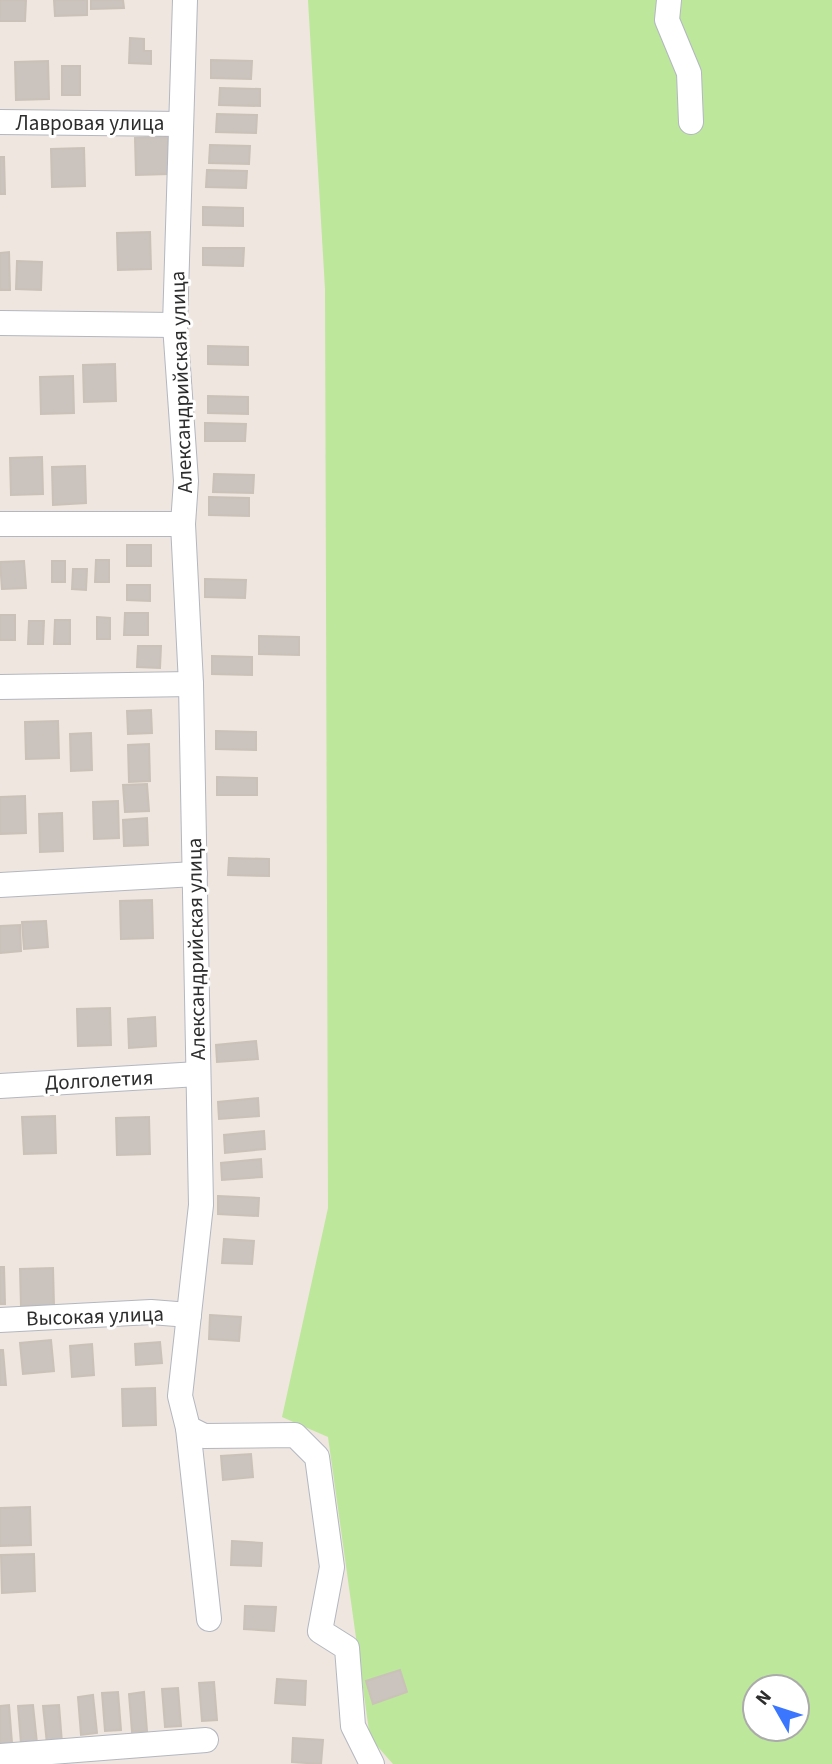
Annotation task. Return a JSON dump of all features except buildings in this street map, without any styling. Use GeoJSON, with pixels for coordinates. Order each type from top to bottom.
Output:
{"type":"FeatureCollection","features":[{"type":"Feature","properties":{"kind":"street","name":"Александрийская улица"},"geometry":{"type":"LineString","coordinates":[[186,0],[176,326],[186,481],[183,524],[191,684],[201,1205],[180,1396],[188,1428],[209,1619]]}},
{"type":"Feature","properties":{"kind":"street"},"geometry":{"type":"LineString","coordinates":[[669,0],[667,20],[689,73],[691,122]]}},
{"type":"Feature","properties":{"kind":"street","name":"Лавровая улица"},"geometry":{"type":"LineString","coordinates":[[0,122],[181,124]]}},
{"type":"Feature","properties":{"kind":"street"},"geometry":{"type":"LineString","coordinates":[[0,323],[176,326]]}},
{"type":"Feature","properties":{"kind":"street"},"geometry":{"type":"LineString","coordinates":[[0,524],[183,524]]}},
{"type":"Feature","properties":{"kind":"street"},"geometry":{"type":"LineString","coordinates":[[0,687],[191,684]]}},
{"type":"Feature","properties":{"kind":"street"},"geometry":{"type":"LineString","coordinates":[[0,885],[195,874]]}},
{"type":"Feature","properties":{"kind":"street","name":"Долголетия"},"geometry":{"type":"LineString","coordinates":[[0,1086],[198,1074]]}},
{"type":"Feature","properties":{"kind":"street","name":"Высокая улица"},"geometry":{"type":"LineString","coordinates":[[0,1320],[151,1311],[189,1315]]}},
{"type":"Feature","properties":{"kind":"street"},"geometry":{"type":"LineString","coordinates":[[188,1428],[204,1436],[295,1435],[317,1457],[332,1567],[320,1630],[347,1648],[353,1726],[372,1764]]}},
{"type":"Feature","properties":{"kind":"street"},"geometry":{"type":"LineString","coordinates":[[0,1756],[206,1740]]}},
{"type":"Feature","properties":{"kind":"green space"},"geometry":{"type":"Polygon","coordinates":[[[308,0],[832,0],[832,1764],[393,1764],[370,1738],[328,1437],[282,1417],[328,1208],[325,289],[308,0]]]}}]}
